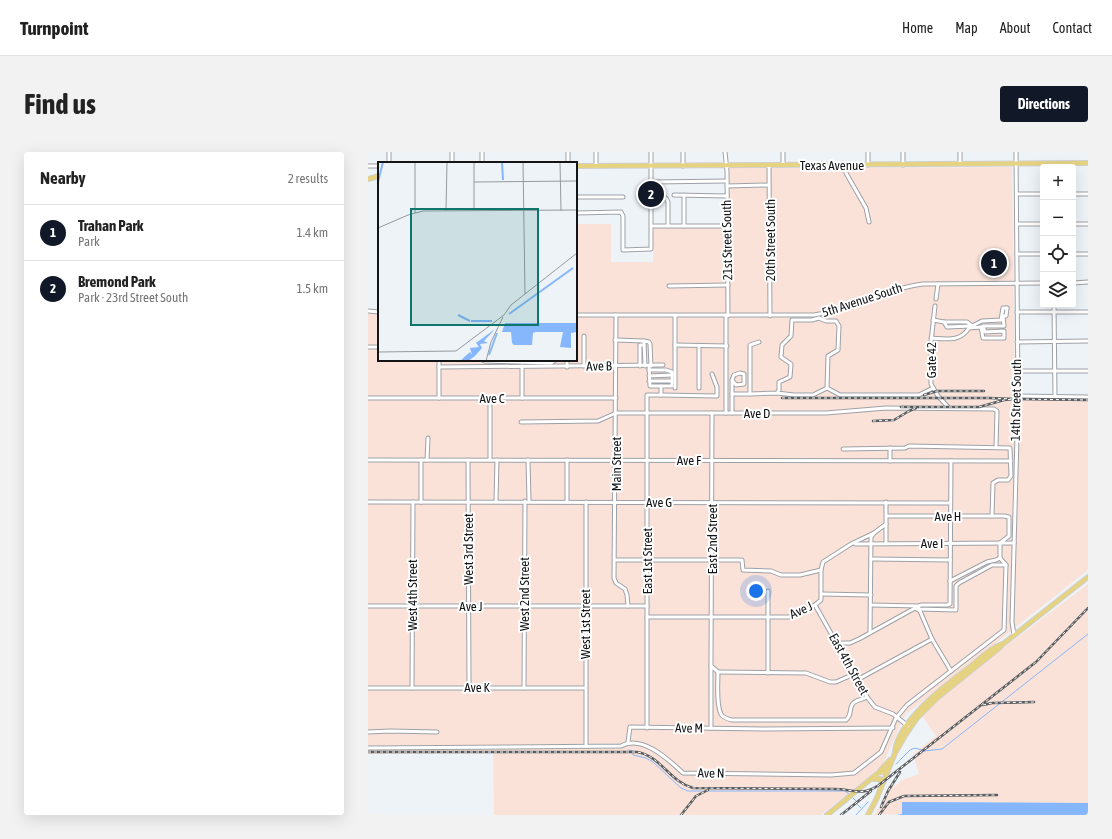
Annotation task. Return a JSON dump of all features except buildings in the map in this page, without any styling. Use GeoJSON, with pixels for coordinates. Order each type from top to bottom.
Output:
{"type":"FeatureCollection","features":[{"type":"Feature","properties":{"kind":"main road","name":"Texas Avenue"},"geometry":{"type":"LineString","coordinates":[[1071,164],[1088,163]]}},
{"type":"Feature","properties":{"kind":"main road","name":"Texas Avenue"},"geometry":{"type":"LineString","coordinates":[[577,166],[1040,165]]}},
{"type":"Feature","properties":{"kind":"main road"},"geometry":{"type":"LineString","coordinates":[[368,179],[378,176]]}},
{"type":"Feature","properties":{"kind":"main road"},"geometry":{"type":"LineString","coordinates":[[868,815],[882,786],[894,753],[909,727],[920,714],[933,701],[1088,577]]}},
{"type":"Feature","properties":{"kind":"main road"},"geometry":{"type":"LineString","coordinates":[[873,779],[892,759]]}},
{"type":"Feature","properties":{"kind":"main road"},"geometry":{"type":"LineString","coordinates":[[878,773],[888,770]]}},
{"type":"Feature","properties":{"kind":"main road"},"geometry":{"type":"LineString","coordinates":[[827,815],[873,779],[888,770]]}},
{"type":"Feature","properties":{"kind":"main road"},"geometry":{"type":"LineString","coordinates":[[873,779],[880,779],[882,786]]}},
{"type":"Feature","properties":{"kind":"street"},"geometry":{"type":"LineString","coordinates":[[596,152],[596,166]]}},
{"type":"Feature","properties":{"kind":"street"},"geometry":{"type":"LineString","coordinates":[[577,213],[621,212],[623,216],[623,250],[652,249],[651,152]]}},
{"type":"Feature","properties":{"kind":"street"},"geometry":{"type":"LineString","coordinates":[[683,152],[683,166]]}},
{"type":"Feature","properties":{"kind":"street","name":"21st Street South"},"geometry":{"type":"LineString","coordinates":[[725,152],[727,181],[728,285],[726,413]]}},
{"type":"Feature","properties":{"kind":"street"},"geometry":{"type":"LineString","coordinates":[[783,152],[783,165]]}},
{"type":"Feature","properties":{"kind":"street"},"geometry":{"type":"LineString","coordinates":[[868,152],[868,165]]}},
{"type":"Feature","properties":{"kind":"street"},"geometry":{"type":"LineString","coordinates":[[903,152],[903,165]]}},
{"type":"Feature","properties":{"kind":"street"},"geometry":{"type":"LineString","coordinates":[[960,152],[960,164]]}},
{"type":"Feature","properties":{"kind":"street","name":"14th Street South"},"geometry":{"type":"LineString","coordinates":[[1014,635],[1012,622],[1018,396],[1016,152]]}},
{"type":"Feature","properties":{"kind":"street","name":"20th Street South"},"geometry":{"type":"LineString","coordinates":[[769,165],[770,316]]}},
{"type":"Feature","properties":{"kind":"street"},"geometry":{"type":"LineString","coordinates":[[844,165],[845,170],[866,208],[869,222]]}},
{"type":"Feature","properties":{"kind":"street"},"geometry":{"type":"LineString","coordinates":[[652,182],[727,181]]}},
{"type":"Feature","properties":{"kind":"street"},"geometry":{"type":"LineString","coordinates":[[727,186],[770,185]]}},
{"type":"Feature","properties":{"kind":"street"},"geometry":{"type":"LineString","coordinates":[[1017,194],[1040,194]]}},
{"type":"Feature","properties":{"kind":"street"},"geometry":{"type":"LineString","coordinates":[[1076,194],[1088,194]]}},
{"type":"Feature","properties":{"kind":"street"},"geometry":{"type":"LineString","coordinates":[[674,195],[727,196]]}},
{"type":"Feature","properties":{"kind":"street"},"geometry":{"type":"LineString","coordinates":[[684,195],[684,226]]}},
{"type":"Feature","properties":{"kind":"street"},"geometry":{"type":"LineString","coordinates":[[652,196],[662,196],[666,198],[668,202],[668,226]]}},
{"type":"Feature","properties":{"kind":"street"},"geometry":{"type":"LineString","coordinates":[[577,197],[623,197]]}},
{"type":"Feature","properties":{"kind":"street"},"geometry":{"type":"LineString","coordinates":[[1017,224],[1040,224]]}},
{"type":"Feature","properties":{"kind":"street"},"geometry":{"type":"LineString","coordinates":[[1076,224],[1088,224]]}},
{"type":"Feature","properties":{"kind":"street"},"geometry":{"type":"LineString","coordinates":[[652,226],[727,226]]}},
{"type":"Feature","properties":{"kind":"street"},"geometry":{"type":"LineString","coordinates":[[1017,254],[1040,254]]}},
{"type":"Feature","properties":{"kind":"street"},"geometry":{"type":"LineString","coordinates":[[1076,254],[1088,254]]}},
{"type":"Feature","properties":{"kind":"street"},"geometry":{"type":"LineString","coordinates":[[1076,282],[1088,282]]}},
{"type":"Feature","properties":{"kind":"street","name":"5th Avenue South"},"geometry":{"type":"LineString","coordinates":[[577,315],[770,316],[823,314],[903,287],[923,284],[1040,283]]}},
{"type":"Feature","properties":{"kind":"street"},"geometry":{"type":"LineString","coordinates":[[936,299],[938,284]]}},
{"type":"Feature","properties":{"kind":"street"},"geometry":{"type":"LineString","coordinates":[[669,286],[728,285]]}},
{"type":"Feature","properties":{"kind":"street","name":"Gate 42"},"geometry":{"type":"LineString","coordinates":[[935,306],[931,338],[931,384],[938,396],[948,408]]}},
{"type":"Feature","properties":{"kind":"street"},"geometry":{"type":"LineString","coordinates":[[931,338],[962,337],[970,328],[981,327],[983,338],[1004,338],[1004,331],[985,332],[984,326],[1004,326],[1003,316],[1006,316],[1007,308],[1003,308],[1001,320],[982,321],[972,326],[967,322],[944,322],[933,320]]}},
{"type":"Feature","properties":{"kind":"street"},"geometry":{"type":"LineString","coordinates":[[1054,308],[1055,397]]}},
{"type":"Feature","properties":{"kind":"street"},"geometry":{"type":"LineString","coordinates":[[1017,312],[1088,312]]}},
{"type":"Feature","properties":{"kind":"street","name":"Main Street"},"geometry":{"type":"LineString","coordinates":[[616,315],[615,560],[616,583],[625,589],[628,606]]}},
{"type":"Feature","properties":{"kind":"street"},"geometry":{"type":"LineString","coordinates":[[675,316],[675,388]]}},
{"type":"Feature","properties":{"kind":"street"},"geometry":{"type":"LineString","coordinates":[[777,392],[779,390],[780,382],[790,377],[790,364],[781,357],[782,345],[791,336],[792,320],[812,320],[819,318],[826,321],[836,321],[839,326],[838,350],[828,356],[827,388]]}},
{"type":"Feature","properties":{"kind":"street"},"geometry":{"type":"LineString","coordinates":[[584,336],[584,366]]}},
{"type":"Feature","properties":{"kind":"street"},"geometry":{"type":"LineString","coordinates":[[615,340],[644,343],[649,342],[648,366]]}},
{"type":"Feature","properties":{"kind":"street"},"geometry":{"type":"LineString","coordinates":[[1017,342],[1088,341]]}},
{"type":"Feature","properties":{"kind":"street"},"geometry":{"type":"LineString","coordinates":[[750,394],[750,346],[759,342]]}},
{"type":"Feature","properties":{"kind":"street"},"geometry":{"type":"LineString","coordinates":[[644,343],[649,370],[650,386],[672,386],[672,372],[666,370],[649,370]]}},
{"type":"Feature","properties":{"kind":"street"},"geometry":{"type":"LineString","coordinates":[[640,366],[640,346],[644,343]]}},
{"type":"Feature","properties":{"kind":"street"},"geometry":{"type":"LineString","coordinates":[[675,345],[727,346]]}},
{"type":"Feature","properties":{"kind":"street"},"geometry":{"type":"LineString","coordinates":[[700,346],[700,388]]}},
{"type":"Feature","properties":{"kind":"street"},"geometry":{"type":"LineString","coordinates":[[439,361],[439,398]]}},
{"type":"Feature","properties":{"kind":"street"},"geometry":{"type":"LineString","coordinates":[[484,361],[551,363],[554,361]]}},
{"type":"Feature","properties":{"kind":"street"},"geometry":{"type":"LineString","coordinates":[[567,361],[567,367]]}},
{"type":"Feature","properties":{"kind":"street"},"geometry":{"type":"LineString","coordinates":[[521,362],[522,398]]}},
{"type":"Feature","properties":{"kind":"street","name":"Ave B"},"geometry":{"type":"LineString","coordinates":[[439,366],[567,367],[663,365]]}},
{"type":"Feature","properties":{"kind":"street"},"geometry":{"type":"LineString","coordinates":[[1017,371],[1088,371]]}},
{"type":"Feature","properties":{"kind":"street"},"geometry":{"type":"LineString","coordinates":[[732,380],[736,385],[744,384],[744,374],[740,373],[734,375],[732,380],[732,413]]}},
{"type":"Feature","properties":{"kind":"street"},"geometry":{"type":"LineString","coordinates":[[712,374],[717,387],[717,396]]}},
{"type":"Feature","properties":{"kind":"street"},"geometry":{"type":"LineString","coordinates":[[649,376],[672,375]]}},
{"type":"Feature","properties":{"kind":"street"},"geometry":{"type":"LineString","coordinates":[[650,381],[672,381]]}},
{"type":"Feature","properties":{"kind":"street"},"geometry":{"type":"LineString","coordinates":[[661,386],[662,395],[726,396]]}},
{"type":"Feature","properties":{"kind":"street"},"geometry":{"type":"LineString","coordinates":[[827,388],[840,395],[919,395],[933,388]]}},
{"type":"Feature","properties":{"kind":"street"},"geometry":{"type":"LineString","coordinates":[[732,394],[777,392],[794,395],[813,395],[827,388]]}},
{"type":"Feature","properties":{"kind":"street","name":"East 1st Street"},"geometry":{"type":"LineString","coordinates":[[647,728],[647,395],[662,395]]}},
{"type":"Feature","properties":{"kind":"street"},"geometry":{"type":"LineString","coordinates":[[1018,396],[1088,397]]}},
{"type":"Feature","properties":{"kind":"street","name":"Ave C"},"geometry":{"type":"LineString","coordinates":[[368,398],[616,398]]}},
{"type":"Feature","properties":{"kind":"street"},"geometry":{"type":"LineString","coordinates":[[490,398],[490,460]]}},
{"type":"Feature","properties":{"kind":"street","name":"Ave D"},"geometry":{"type":"LineString","coordinates":[[521,422],[598,421],[616,413],[826,414],[886,408],[994,409],[997,411],[996,447]]}},
{"type":"Feature","properties":{"kind":"street","name":"East 2nd Street"},"geometry":{"type":"LineString","coordinates":[[711,728],[712,413]]}},
{"type":"Feature","properties":{"kind":"street"},"geometry":{"type":"LineString","coordinates":[[428,438],[428,460]]}},
{"type":"Feature","properties":{"kind":"street"},"geometry":{"type":"LineString","coordinates":[[843,449],[905,448],[909,446],[1010,448],[1011,476],[1008,480],[998,480],[993,483],[992,516]]}},
{"type":"Feature","properties":{"kind":"street"},"geometry":{"type":"LineString","coordinates":[[890,448],[890,461]]}},
{"type":"Feature","properties":{"kind":"street","name":"Ave F"},"geometry":{"type":"LineString","coordinates":[[368,460],[1011,462]]}},
{"type":"Feature","properties":{"kind":"street"},"geometry":{"type":"LineString","coordinates":[[421,460],[421,502]]}},
{"type":"Feature","properties":{"kind":"street","name":"West 3rd Street"},"geometry":{"type":"LineString","coordinates":[[468,460],[469,687]]}},
{"type":"Feature","properties":{"kind":"street"},"geometry":{"type":"LineString","coordinates":[[496,502],[497,460]]}},
{"type":"Feature","properties":{"kind":"street","name":"West 2nd Street"},"geometry":{"type":"LineString","coordinates":[[524,688],[524,606],[528,460]]}},
{"type":"Feature","properties":{"kind":"street"},"geometry":{"type":"LineString","coordinates":[[567,460],[567,501]]}},
{"type":"Feature","properties":{"kind":"street"},"geometry":{"type":"LineString","coordinates":[[838,644],[850,643],[912,609],[918,608],[921,605],[950,604],[951,461]]}},
{"type":"Feature","properties":{"kind":"street","name":"Ave G"},"geometry":{"type":"LineString","coordinates":[[368,502],[567,501],[950,503]]}},
{"type":"Feature","properties":{"kind":"street","name":"West 4th Street"},"geometry":{"type":"LineString","coordinates":[[412,688],[413,502]]}},
{"type":"Feature","properties":{"kind":"street","name":"West 1st Street"},"geometry":{"type":"LineString","coordinates":[[586,502],[586,746]]}},
{"type":"Feature","properties":{"kind":"street"},"geometry":{"type":"LineString","coordinates":[[886,502],[886,543]]}},
{"type":"Feature","properties":{"kind":"street","name":"Ave H"},"geometry":{"type":"LineString","coordinates":[[887,516],[1008,517],[1009,536],[1000,543]]}},
{"type":"Feature","properties":{"kind":"street"},"geometry":{"type":"LineString","coordinates":[[615,560],[742,560],[743,570],[771,571],[781,575],[800,575],[821,570],[823,562],[851,544],[874,533],[886,524]]}},
{"type":"Feature","properties":{"kind":"street"},"geometry":{"type":"LineString","coordinates":[[870,633],[871,537],[874,533]]}},
{"type":"Feature","properties":{"kind":"street"},"geometry":{"type":"LineString","coordinates":[[1000,543],[1000,558],[1006,565]]}},
{"type":"Feature","properties":{"kind":"street","name":"Ave I"},"geometry":{"type":"LineString","coordinates":[[851,544],[1014,544]]}},
{"type":"Feature","properties":{"kind":"street"},"geometry":{"type":"LineString","coordinates":[[950,581],[988,562],[1000,558]]}},
{"type":"Feature","properties":{"kind":"street"},"geometry":{"type":"LineString","coordinates":[[871,559],[950,560]]}},
{"type":"Feature","properties":{"kind":"street"},"geometry":{"type":"LineString","coordinates":[[871,605],[956,610],[956,586],[959,583],[992,565],[1006,565]]}},
{"type":"Feature","properties":{"kind":"street","name":"Ave N"},"geometry":{"type":"LineString","coordinates":[[368,748],[621,746],[628,742],[638,743],[648,747],[665,757],[684,773],[831,775],[854,773],[881,752],[893,728],[896,718],[907,704],[1004,630],[1006,565]]}},
{"type":"Feature","properties":{"kind":"street","name":"Ave J"},"geometry":{"type":"LineString","coordinates":[[647,617],[791,617],[821,600],[821,570]]}},
{"type":"Feature","properties":{"kind":"street"},"geometry":{"type":"LineString","coordinates":[[768,592],[768,673]]}},
{"type":"Feature","properties":{"kind":"street"},"geometry":{"type":"LineString","coordinates":[[822,594],[871,595]]}},
{"type":"Feature","properties":{"kind":"street","name":"East 4th Street"},"geometry":{"type":"LineString","coordinates":[[815,604],[866,697],[875,707],[893,714],[896,718],[909,727]]}},
{"type":"Feature","properties":{"kind":"street","name":"Ave J"},"geometry":{"type":"LineString","coordinates":[[368,606],[647,606]]}},
{"type":"Feature","properties":{"kind":"street"},"geometry":{"type":"LineString","coordinates":[[918,608],[932,638],[951,671]]}},
{"type":"Feature","properties":{"kind":"street"},"geometry":{"type":"LineString","coordinates":[[857,680],[932,638]]}},
{"type":"Feature","properties":{"kind":"street"},"geometry":{"type":"LineString","coordinates":[[711,666],[718,672],[806,673],[830,682],[836,682],[854,674]]}},
{"type":"Feature","properties":{"kind":"street"},"geometry":{"type":"LineString","coordinates":[[718,672],[718,706],[720,713],[725,718],[732,720],[846,720],[851,714],[853,703],[866,697]]}},
{"type":"Feature","properties":{"kind":"street","name":"Ave K"},"geometry":{"type":"LineString","coordinates":[[368,688],[585,688]]}},
{"type":"Feature","properties":{"kind":"street","name":"Ave M"},"geometry":{"type":"LineString","coordinates":[[628,742],[630,727],[763,729],[893,728]]}},
{"type":"Feature","properties":{"kind":"street"},"geometry":{"type":"LineString","coordinates":[[368,732],[437,732]]}},
{"type":"Feature","properties":{"kind":"shaded area"},"geometry":{"type":"Polygon","coordinates":[[[1012,167],[1015,397],[1088,398],[1088,570],[905,715],[883,764],[821,815],[494,815],[493,753],[368,754],[368,310],[378,310],[378,361],[577,361],[577,224],[611,224],[611,262],[653,262],[654,228],[729,228],[729,168],[1012,167]]]}},
{"type":"Feature","properties":{"kind":"shaded area"},"geometry":{"type":"Polygon","coordinates":[[[1088,584],[1088,803],[902,802],[902,814],[874,815],[881,804],[889,785],[894,787],[902,780],[919,774],[913,754],[936,736],[922,716],[938,700],[1007,645],[1088,584]]]}},
{"type":"Feature","properties":{"kind":"water"},"geometry":{"type":"Polygon","coordinates":[[[902,802],[1088,803],[1088,815],[896,815],[902,814],[902,802]]]}},
{"type":"Feature","properties":{"kind":"waterway"},"geometry":{"type":"LineString","coordinates":[[924,751],[942,749],[1088,634]]}},
{"type":"Feature","properties":{"kind":"waterway"},"geometry":{"type":"LineString","coordinates":[[896,764],[910,750],[915,748],[922,750]]}},
{"type":"Feature","properties":{"kind":"waterway"},"geometry":{"type":"LineString","coordinates":[[629,750],[633,751]]}},
{"type":"Feature","properties":{"kind":"waterway"},"geometry":{"type":"LineString","coordinates":[[633,753],[633,755],[646,758],[653,762],[681,788],[688,791],[702,791]]}},
{"type":"Feature","properties":{"kind":"waterway"},"geometry":{"type":"LineString","coordinates":[[708,791],[845,791],[849,794]]}},
{"type":"Feature","properties":{"kind":"waterway"},"geometry":{"type":"LineString","coordinates":[[853,798],[856,801]]}},
{"type":"Feature","properties":{"kind":"waterway"},"geometry":{"type":"LineString","coordinates":[[856,815],[868,802]]}},
{"type":"Feature","properties":{"kind":"waterway"},"geometry":{"type":"LineString","coordinates":[[857,804],[861,808]]}},
{"type":"Feature","properties":{"kind":"railway"},"geometry":{"type":"LineString","coordinates":[[924,395],[937,391],[984,391]]}},
{"type":"Feature","properties":{"kind":"railway"},"geometry":{"type":"LineString","coordinates":[[782,398],[1014,399]]}},
{"type":"Feature","properties":{"kind":"railway"},"geometry":{"type":"LineString","coordinates":[[901,407],[979,407],[1004,400],[1014,399],[1088,400]]}},
{"type":"Feature","properties":{"kind":"railway"},"geometry":{"type":"LineString","coordinates":[[873,421],[894,420],[916,408]]}},
{"type":"Feature","properties":{"kind":"railway"},"geometry":{"type":"LineString","coordinates":[[368,752],[637,752],[653,758],[678,780],[693,788],[841,789],[862,792],[873,789],[879,785],[1036,662],[1088,608]]}},
{"type":"Feature","properties":{"kind":"railway"},"geometry":{"type":"LineString","coordinates":[[983,705],[992,703],[1034,702]]}},
{"type":"Feature","properties":{"kind":"railway"},"geometry":{"type":"LineString","coordinates":[[881,807],[888,791],[900,772]]}},
{"type":"Feature","properties":{"kind":"railway"},"geometry":{"type":"LineString","coordinates":[[681,815],[696,796],[708,790]]}},
{"type":"Feature","properties":{"kind":"railway"},"geometry":{"type":"LineString","coordinates":[[841,815],[871,791]]}},
{"type":"Feature","properties":{"kind":"railway"},"geometry":{"type":"LineString","coordinates":[[879,815],[889,802],[904,796],[997,795]]}},
{"type":"Feature","properties":{"kind":"place","name":"Bremond Park"},"geometry":{"type":"Point","coordinates":[651,194]}},
{"type":"Feature","properties":{"kind":"place","name":"Trahan Park"},"geometry":{"type":"Point","coordinates":[994,263]}}]}
